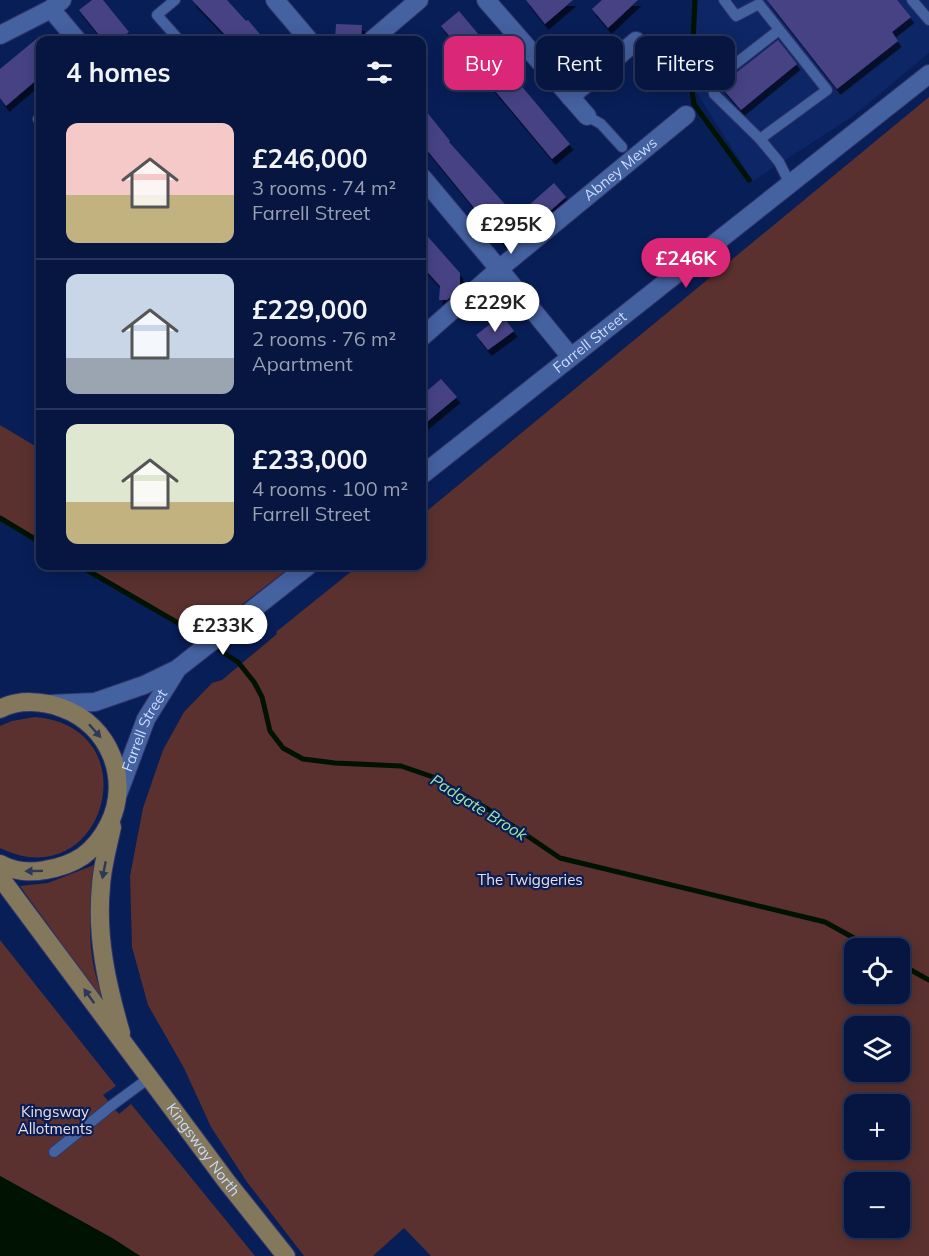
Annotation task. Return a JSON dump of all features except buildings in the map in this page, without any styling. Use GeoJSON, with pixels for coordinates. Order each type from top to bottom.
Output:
{"type":"FeatureCollection","features":[{"type":"Feature","properties":{"kind":"main road"},"geometry":{"type":"LineString","coordinates":[[0,701],[31,702]]}},
{"type":"Feature","properties":{"kind":"main road","name":"Kingsway North"},"geometry":{"type":"LineString","coordinates":[[31,702],[50,704],[73,712],[93,726],[108,746],[117,769],[118,794],[101,886],[100,941],[108,987],[123,1044]]}},
{"type":"Feature","properties":{"kind":"main road"},"geometry":{"type":"LineString","coordinates":[[0,710],[4,707],[31,702]]}},
{"type":"Feature","properties":{"kind":"main road"},"geometry":{"type":"LineString","coordinates":[[0,864],[7,868],[34,872],[60,868],[84,856],[103,836],[115,813]]}},
{"type":"Feature","properties":{"kind":"main road","name":"Kingsway North"},"geometry":{"type":"LineString","coordinates":[[0,877],[226,1182],[286,1256]]}},
{"type":"Feature","properties":{"kind":"street"},"geometry":{"type":"LineString","coordinates":[[275,0],[306,36]]}},
{"type":"Feature","properties":{"kind":"street"},"geometry":{"type":"LineString","coordinates":[[377,36],[419,0]]}},
{"type":"Feature","properties":{"kind":"street"},"geometry":{"type":"LineString","coordinates":[[486,0],[587,116]]}},
{"type":"Feature","properties":{"kind":"street"},"geometry":{"type":"LineString","coordinates":[[0,35],[57,5],[75,36]]}},
{"type":"Feature","properties":{"kind":"street"},"geometry":{"type":"LineString","coordinates":[[570,97],[635,42]]}},
{"type":"Feature","properties":{"kind":"street","name":"Farrell Street"},"geometry":{"type":"LineString","coordinates":[[426,472],[929,74]]}},
{"type":"Feature","properties":{"kind":"street","name":"Abney Mews"},"geometry":{"type":"LineString","coordinates":[[426,333],[499,269],[686,115]]}},
{"type":"Feature","properties":{"kind":"street"},"geometry":{"type":"LineString","coordinates":[[426,182],[571,357]]}},
{"type":"Feature","properties":{"kind":"street","name":"Farrell Street"},"geometry":{"type":"LineString","coordinates":[[50,704],[94,702],[144,685],[182,665],[297,570]]}},
{"type":"Feature","properties":{"kind":"street","name":"Farrell Street"},"geometry":{"type":"LineString","coordinates":[[118,794],[146,719],[182,665]]}},
{"type":"Feature","properties":{"kind":"lane"},"geometry":{"type":"LineString","coordinates":[[175,0],[157,15],[175,36]]}},
{"type":"Feature","properties":{"kind":"lane"},"geometry":{"type":"LineString","coordinates":[[724,0],[736,16],[759,4],[827,90],[760,139]]}},
{"type":"Feature","properties":{"kind":"lane"},"geometry":{"type":"LineString","coordinates":[[912,0],[929,20]]}},
{"type":"Feature","properties":{"kind":"lane"},"geometry":{"type":"LineString","coordinates":[[779,30],[717,78],[713,85],[714,94],[760,139],[779,162],[790,184]]}},
{"type":"Feature","properties":{"kind":"lane"},"geometry":{"type":"LineString","coordinates":[[587,116],[601,124],[622,147]]}},
{"type":"Feature","properties":{"kind":"lane"},"geometry":{"type":"LineString","coordinates":[[54,1152],[149,1078]]}},
{"type":"Feature","properties":{"kind":"shaded area"},"geometry":{"type":"Polygon","coordinates":[[[697,0],[929,0],[929,53],[853,116],[753,181],[695,90],[735,90],[735,36],[694,36],[697,0]]]}},
{"type":"Feature","properties":{"kind":"shaded area"},"geometry":{"type":"Polygon","coordinates":[[[0,1176],[112,1238],[140,1256],[0,1256],[0,1176]]]}},
{"type":"Feature","properties":{"kind":"green space","name":"The Twiggeries"},"geometry":{"type":"Polygon","coordinates":[[[929,97],[929,1256],[431,1256],[404,1228],[373,1256],[304,1256],[247,1182],[211,1127],[184,1068],[148,1005],[132,947],[130,876],[143,808],[163,750],[184,712],[212,683],[222,680],[277,634],[276,632],[353,570],[426,570],[426,512],[929,97]]]}},
{"type":"Feature","properties":{"kind":"green space"},"geometry":{"type":"Polygon","coordinates":[[[0,425],[36,447],[36,541],[0,519],[0,425]]]}},
{"type":"Feature","properties":{"kind":"green space"},"geometry":{"type":"Polygon","coordinates":[[[86,570],[287,570],[200,637],[86,570]]]}},
{"type":"Feature","properties":{"kind":"green space"},"geometry":{"type":"Polygon","coordinates":[[[35,717],[71,728],[94,749],[103,776],[101,805],[88,832],[66,850],[36,857],[0,848],[0,726],[12,721],[35,717]]]}},
{"type":"Feature","properties":{"kind":"green space"},"geometry":{"type":"Polygon","coordinates":[[[94,865],[90,939],[94,969],[111,1018],[85,984],[57,937],[20,886],[48,883],[94,865]]]}},
{"type":"Feature","properties":{"kind":"green space","name":"Kingsway Allotments"},"geometry":{"type":"Polygon","coordinates":[[[0,940],[116,1086],[103,1095],[119,1114],[131,1104],[255,1256],[140,1256],[0,1176],[0,940]]]}},
{"type":"Feature","properties":{"kind":"waterway"},"geometry":{"type":"LineString","coordinates":[[695,0],[691,84],[694,104],[749,180]]}},
{"type":"Feature","properties":{"kind":"waterway","name":"Padgate Brook"},"geometry":{"type":"LineString","coordinates":[[0,518],[36,540]]}},
{"type":"Feature","properties":{"kind":"waterway","name":"Padgate Brook"},"geometry":{"type":"LineString","coordinates":[[87,570],[206,641]]}},
{"type":"Feature","properties":{"kind":"waterway","name":"Padgate Brook"},"geometry":{"type":"LineString","coordinates":[[213,646],[238,662],[254,682],[262,697],[270,731],[283,748],[303,759],[401,766],[433,777],[489,810],[560,858],[825,922],[854,938]]}},
{"type":"Feature","properties":{"kind":"waterway","name":"Padgate Brook"},"geometry":{"type":"LineString","coordinates":[[910,970],[929,980]]}}]}
